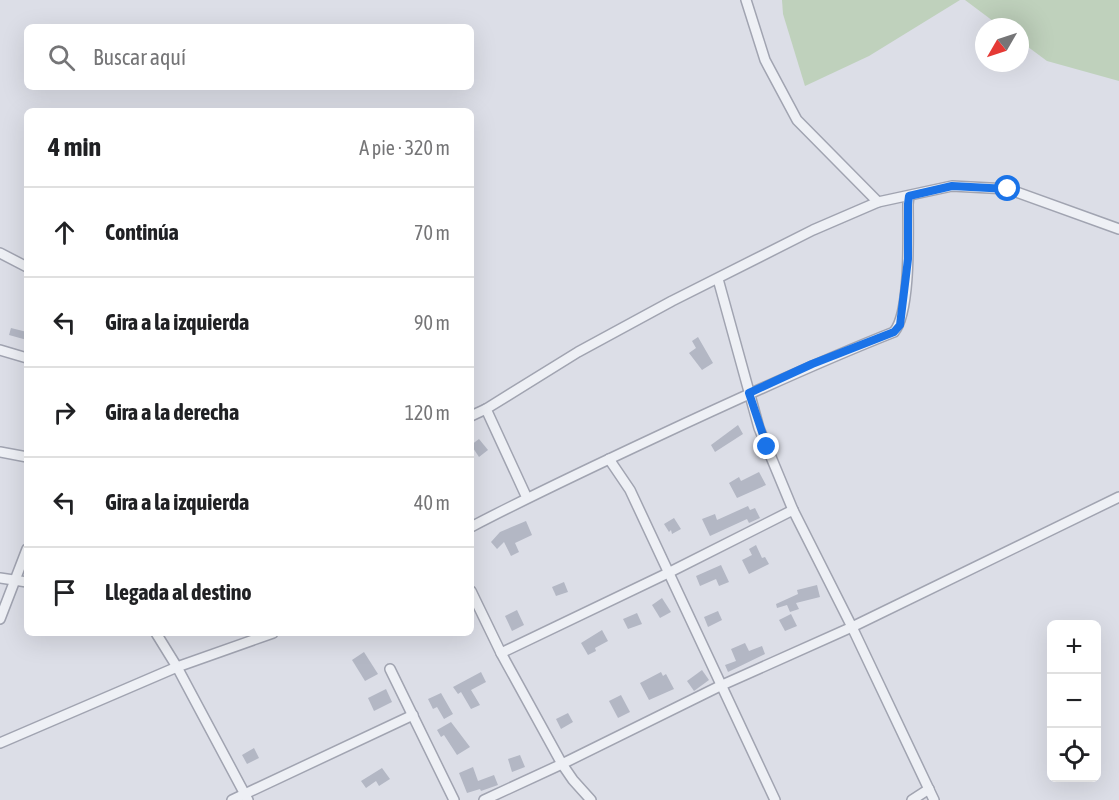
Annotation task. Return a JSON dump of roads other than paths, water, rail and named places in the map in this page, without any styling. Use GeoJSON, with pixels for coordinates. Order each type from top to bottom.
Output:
{"type":"FeatureCollection","features":[{"type":"Feature","properties":{"kind":"street"},"geometry":{"type":"LineString","coordinates":[[746,0],[765,60],[796,120],[878,202]]}},
{"type":"Feature","properties":{"kind":"street"},"geometry":{"type":"LineString","coordinates":[[474,415],[578,352],[813,230],[878,202],[952,186],[1008,189],[1119,229]]}},
{"type":"Feature","properties":{"kind":"street"},"geometry":{"type":"LineString","coordinates":[[474,525],[749,393],[812,364],[894,332],[900,325],[908,259],[909,196]]}},
{"type":"Feature","properties":{"kind":"street"},"geometry":{"type":"LineString","coordinates":[[0,253],[24,265]]}},
{"type":"Feature","properties":{"kind":"street"},"geometry":{"type":"LineString","coordinates":[[718,279],[759,428],[793,510],[852,627],[934,800]]}},
{"type":"Feature","properties":{"kind":"street"},"geometry":{"type":"LineString","coordinates":[[0,350],[24,357]]}},
{"type":"Feature","properties":{"kind":"street"},"geometry":{"type":"LineString","coordinates":[[486,409],[527,498]]}},
{"type":"Feature","properties":{"kind":"street"},"geometry":{"type":"LineString","coordinates":[[0,452],[24,456]]}},
{"type":"Feature","properties":{"kind":"street"},"geometry":{"type":"LineString","coordinates":[[609,459],[630,490],[775,800]]}},
{"type":"Feature","properties":{"kind":"street"},"geometry":{"type":"LineString","coordinates":[[484,800],[562,765],[720,686],[852,627],[1119,497]]}},
{"type":"Feature","properties":{"kind":"street"},"geometry":{"type":"LineString","coordinates":[[501,653],[793,510]]}},
{"type":"Feature","properties":{"kind":"street"},"geometry":{"type":"LineString","coordinates":[[0,619],[24,557]]}},
{"type":"Feature","properties":{"kind":"street"},"geometry":{"type":"LineString","coordinates":[[0,578],[24,582]]}},
{"type":"Feature","properties":{"kind":"street"},"geometry":{"type":"LineString","coordinates":[[474,597],[501,653],[562,765],[591,800]]}},
{"type":"Feature","properties":{"kind":"street"},"geometry":{"type":"LineString","coordinates":[[158,636],[247,797]]}},
{"type":"Feature","properties":{"kind":"street"},"geometry":{"type":"LineString","coordinates":[[0,743],[177,667],[265,636]]}},
{"type":"Feature","properties":{"kind":"street"},"geometry":{"type":"LineString","coordinates":[[390,669],[454,800]]}},
{"type":"Feature","properties":{"kind":"street"},"geometry":{"type":"LineString","coordinates":[[232,800],[247,797],[413,715]]}},
{"type":"Feature","properties":{"kind":"street"},"geometry":{"type":"LineString","coordinates":[[912,800],[929,789]]}}]}
